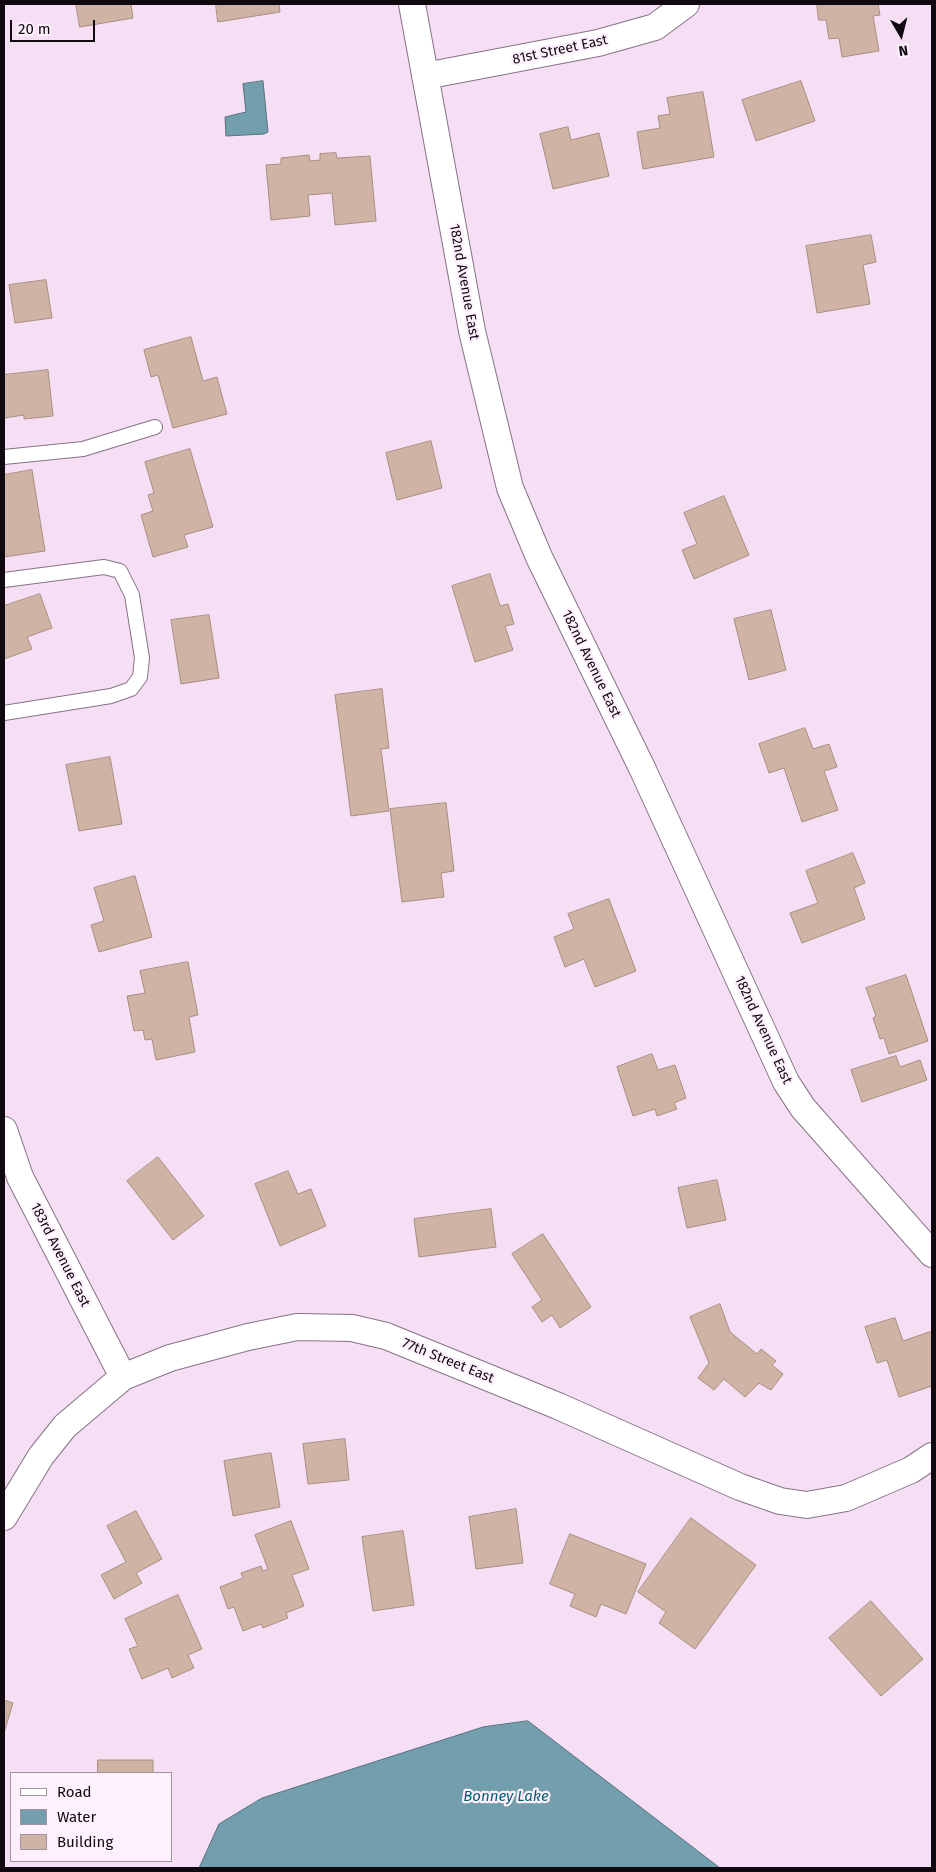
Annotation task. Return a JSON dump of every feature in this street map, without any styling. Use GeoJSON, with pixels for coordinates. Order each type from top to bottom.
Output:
{"type":"FeatureCollection","features":[{"type":"Feature","properties":{"kind":"street","name":"81st Street East"},"geometry":{"type":"LineString","coordinates":[[425,76],[598,44],[655,27],[686,4]]}},
{"type":"Feature","properties":{"kind":"street","name":"182nd Avenue East"},"geometry":{"type":"LineString","coordinates":[[414,16],[437,131],[472,331],[510,488],[539,557],[642,770],[786,1082],[803,1108],[932,1254]]}},
{"type":"Feature","properties":{"kind":"street","name":"183rd Avenue East"},"geometry":{"type":"LineString","coordinates":[[4,1130],[20,1177],[123,1377]]}},
{"type":"Feature","properties":{"kind":"street","name":"77th Street East"},"geometry":{"type":"LineString","coordinates":[[4,1516],[41,1456],[65,1426],[123,1377],[170,1358],[248,1336],[297,1327],[352,1328],[386,1336],[558,1406],[740,1487],[780,1501],[807,1505],[846,1498],[911,1470],[932,1456]]}},
{"type":"Feature","properties":{"kind":"lane"},"geometry":{"type":"LineString","coordinates":[[398,4],[414,16]]}},
{"type":"Feature","properties":{"kind":"lane"},"geometry":{"type":"LineString","coordinates":[[4,457],[83,449],[155,426]]}},
{"type":"Feature","properties":{"kind":"lane"},"geometry":{"type":"LineString","coordinates":[[4,580],[104,567],[120,571],[132,595],[142,658],[140,677],[131,689],[111,696],[4,713]]}},
{"type":"Feature","properties":{"kind":"water"},"geometry":{"type":"Polygon","coordinates":[[[263,81],[268,132],[264,134],[226,136],[225,117],[246,112],[243,84],[263,81]]]}},
{"type":"Feature","properties":{"kind":"water","name":"Bonney Lake"},"geometry":{"type":"Polygon","coordinates":[[[528,1721],[720,1868],[199,1868],[219,1824],[262,1798],[483,1727],[528,1721]]]}},
{"type":"Feature","properties":{"kind":"building"},"geometry":{"type":"Polygon","coordinates":[[[76,4],[131,4],[133,18],[80,27],[76,4]]]}},
{"type":"Feature","properties":{"kind":"building"},"geometry":{"type":"Polygon","coordinates":[[[216,4],[279,4],[280,12],[218,22],[216,4]]]}},
{"type":"Feature","properties":{"kind":"building"},"geometry":{"type":"Polygon","coordinates":[[[817,4],[878,4],[880,15],[873,16],[879,51],[842,57],[839,38],[829,39],[826,20],[819,20],[817,4]]]}},
{"type":"Feature","properties":{"kind":"building"},"geometry":{"type":"Polygon","coordinates":[[[801,81],[815,121],[756,141],[742,100],[801,81]]]}},
{"type":"Feature","properties":{"kind":"building"},"geometry":{"type":"Polygon","coordinates":[[[703,92],[714,157],[643,169],[637,132],[660,128],[658,116],[670,114],[667,98],[703,92]]]}},
{"type":"Feature","properties":{"kind":"building"},"geometry":{"type":"Polygon","coordinates":[[[568,127],[571,140],[599,133],[609,176],[553,189],[540,134],[568,127]]]}},
{"type":"Feature","properties":{"kind":"building"},"geometry":{"type":"Polygon","coordinates":[[[336,153],[337,158],[370,156],[376,221],[335,225],[332,193],[308,195],[310,216],[271,220],[266,165],[281,164],[281,158],[309,155],[310,161],[320,160],[320,154],[336,153]]]}},
{"type":"Feature","properties":{"kind":"building"},"geometry":{"type":"Polygon","coordinates":[[[871,235],[876,262],[863,265],[870,304],[817,313],[806,246],[871,235]]]}},
{"type":"Feature","properties":{"kind":"building"},"geometry":{"type":"Polygon","coordinates":[[[46,280],[52,318],[15,323],[9,285],[46,280]]]}},
{"type":"Feature","properties":{"kind":"building"},"geometry":{"type":"Polygon","coordinates":[[[191,337],[203,381],[217,377],[227,414],[173,428],[158,375],[151,377],[144,350],[191,337]]]}},
{"type":"Feature","properties":{"kind":"building"},"geometry":{"type":"Polygon","coordinates":[[[48,370],[53,416],[24,419],[24,415],[4,418],[4,375],[48,370]]]}},
{"type":"Feature","properties":{"kind":"building"},"geometry":{"type":"Polygon","coordinates":[[[431,441],[442,488],[397,500],[386,453],[431,441]]]}},
{"type":"Feature","properties":{"kind":"building"},"geometry":{"type":"Polygon","coordinates":[[[190,449],[213,527],[184,535],[188,547],[153,557],[141,515],[153,511],[148,495],[154,493],[145,462],[190,449]]]}},
{"type":"Feature","properties":{"kind":"building"},"geometry":{"type":"Polygon","coordinates":[[[32,470],[45,551],[4,557],[4,475],[32,470]]]}},
{"type":"Feature","properties":{"kind":"building"},"geometry":{"type":"Polygon","coordinates":[[[724,496],[749,555],[694,579],[682,550],[697,544],[684,513],[724,496]]]}},
{"type":"Feature","properties":{"kind":"building"},"geometry":{"type":"Polygon","coordinates":[[[490,574],[500,606],[508,604],[514,624],[505,626],[513,650],[475,662],[452,586],[490,574]]]}},
{"type":"Feature","properties":{"kind":"building"},"geometry":{"type":"Polygon","coordinates":[[[40,594],[52,628],[27,637],[32,649],[4,659],[4,606],[40,594]]]}},
{"type":"Feature","properties":{"kind":"building"},"geometry":{"type":"Polygon","coordinates":[[[771,610],[786,670],[749,680],[734,619],[771,610]]]}},
{"type":"Feature","properties":{"kind":"building"},"geometry":{"type":"Polygon","coordinates":[[[209,615],[219,678],[181,684],[171,620],[209,615]]]}},
{"type":"Feature","properties":{"kind":"building"},"geometry":{"type":"Polygon","coordinates":[[[382,689],[389,748],[381,749],[389,811],[351,816],[335,695],[382,689]]]}},
{"type":"Feature","properties":{"kind":"building"},"geometry":{"type":"Polygon","coordinates":[[[805,728],[813,749],[829,744],[837,767],[824,771],[838,810],[802,822],[784,768],[769,773],[759,744],[805,728]]]}},
{"type":"Feature","properties":{"kind":"building"},"geometry":{"type":"Polygon","coordinates":[[[110,757],[122,824],[79,831],[66,765],[110,757]]]}},
{"type":"Feature","properties":{"kind":"building"},"geometry":{"type":"Polygon","coordinates":[[[446,803],[454,871],[441,873],[444,897],[402,902],[390,809],[446,803]]]}},
{"type":"Feature","properties":{"kind":"building"},"geometry":{"type":"Polygon","coordinates":[[[853,853],[865,883],[854,888],[865,919],[802,943],[790,913],[818,903],[806,871],[853,853]]]}},
{"type":"Feature","properties":{"kind":"building"},"geometry":{"type":"Polygon","coordinates":[[[135,876],[152,937],[99,952],[91,925],[104,921],[94,888],[135,876]]]}},
{"type":"Feature","properties":{"kind":"building"},"geometry":{"type":"Polygon","coordinates":[[[609,899],[636,971],[595,987],[584,959],[565,967],[554,937],[574,929],[568,914],[609,899]]]}},
{"type":"Feature","properties":{"kind":"building"},"geometry":{"type":"Polygon","coordinates":[[[188,962],[198,1015],[189,1017],[195,1052],[156,1060],[152,1039],[145,1040],[143,1030],[134,1031],[127,996],[145,993],[140,971],[188,962]]]}},
{"type":"Feature","properties":{"kind":"building"},"geometry":{"type":"Polygon","coordinates":[[[906,975],[928,1041],[889,1054],[884,1038],[880,1039],[873,1018],[876,1016],[866,988],[906,975]]]}},
{"type":"Feature","properties":{"kind":"building"},"geometry":{"type":"Polygon","coordinates":[[[652,1054],[658,1070],[675,1065],[686,1098],[674,1103],[677,1109],[657,1116],[655,1109],[633,1116],[617,1067],[652,1054]]]}},
{"type":"Feature","properties":{"kind":"building"},"geometry":{"type":"Polygon","coordinates":[[[896,1056],[900,1067],[920,1060],[927,1080],[862,1102],[851,1070],[896,1056]]]}},
{"type":"Feature","properties":{"kind":"building"},"geometry":{"type":"Polygon","coordinates":[[[158,1157],[204,1216],[173,1240],[127,1181],[158,1157]]]}},
{"type":"Feature","properties":{"kind":"building"},"geometry":{"type":"Polygon","coordinates":[[[288,1171],[298,1194],[311,1189],[326,1226],[280,1246],[255,1184],[288,1171]]]}},
{"type":"Feature","properties":{"kind":"building"},"geometry":{"type":"Polygon","coordinates":[[[717,1180],[726,1220],[687,1228],[678,1188],[717,1180]]]}},
{"type":"Feature","properties":{"kind":"building"},"geometry":{"type":"Polygon","coordinates":[[[491,1209],[496,1247],[419,1257],[414,1219],[491,1209]]]}},
{"type":"Feature","properties":{"kind":"building"},"geometry":{"type":"Polygon","coordinates":[[[543,1234],[591,1307],[560,1328],[552,1315],[542,1322],[532,1307],[542,1300],[512,1254],[543,1234]]]}},
{"type":"Feature","properties":{"kind":"building"},"geometry":{"type":"Polygon","coordinates":[[[720,1304],[730,1332],[757,1354],[761,1349],[776,1361],[772,1365],[783,1374],[771,1390],[759,1383],[745,1397],[724,1379],[714,1390],[698,1378],[709,1363],[690,1317],[720,1304]]]}},
{"type":"Feature","properties":{"kind":"building"},"geometry":{"type":"Polygon","coordinates":[[[895,1318],[903,1341],[932,1331],[932,1386],[899,1397],[887,1360],[877,1363],[865,1327],[895,1318]]]}},
{"type":"Feature","properties":{"kind":"building"},"geometry":{"type":"Polygon","coordinates":[[[345,1439],[349,1480],[308,1484],[303,1444],[345,1439]]]}},
{"type":"Feature","properties":{"kind":"building"},"geometry":{"type":"Polygon","coordinates":[[[271,1453],[280,1507],[233,1516],[224,1461],[271,1453]]]}},
{"type":"Feature","properties":{"kind":"building"},"geometry":{"type":"Polygon","coordinates":[[[516,1509],[523,1563],[476,1569],[469,1517],[516,1509]]]}},
{"type":"Feature","properties":{"kind":"building"},"geometry":{"type":"Polygon","coordinates":[[[136,1511],[162,1559],[136,1573],[142,1583],[114,1599],[101,1575],[126,1562],[107,1526],[136,1511]]]}},
{"type":"Feature","properties":{"kind":"building"},"geometry":{"type":"Polygon","coordinates":[[[691,1518],[756,1565],[695,1649],[659,1623],[666,1612],[638,1592],[691,1518]]]}},
{"type":"Feature","properties":{"kind":"building"},"geometry":{"type":"Polygon","coordinates":[[[291,1521],[309,1569],[292,1575],[304,1606],[286,1613],[288,1618],[263,1628],[261,1624],[243,1631],[234,1607],[228,1609],[220,1587],[243,1578],[241,1573],[261,1566],[263,1571],[268,1569],[255,1535],[291,1521]]]}},
{"type":"Feature","properties":{"kind":"building"},"geometry":{"type":"Polygon","coordinates":[[[403,1531],[414,1605],[373,1611],[362,1537],[403,1531]]]}},
{"type":"Feature","properties":{"kind":"building"},"geometry":{"type":"Polygon","coordinates":[[[570,1534],[646,1564],[626,1614],[601,1604],[596,1617],[570,1606],[575,1594],[550,1584],[570,1534]]]}},
{"type":"Feature","properties":{"kind":"building"},"geometry":{"type":"Polygon","coordinates":[[[178,1595],[202,1649],[188,1655],[194,1668],[172,1678],[168,1668],[142,1679],[129,1649],[138,1646],[125,1619],[178,1595]]]}},
{"type":"Feature","properties":{"kind":"building"},"geometry":{"type":"Polygon","coordinates":[[[871,1601],[923,1659],[881,1696],[829,1638],[871,1601]]]}},
{"type":"Feature","properties":{"kind":"building"},"geometry":{"type":"Polygon","coordinates":[[[4,1700],[13,1703],[4,1733],[4,1700]]]}},
{"type":"Feature","properties":{"kind":"building"},"geometry":{"type":"Polygon","coordinates":[[[98,1760],[153,1760],[153,1772],[98,1772],[98,1760]]]}}]}
